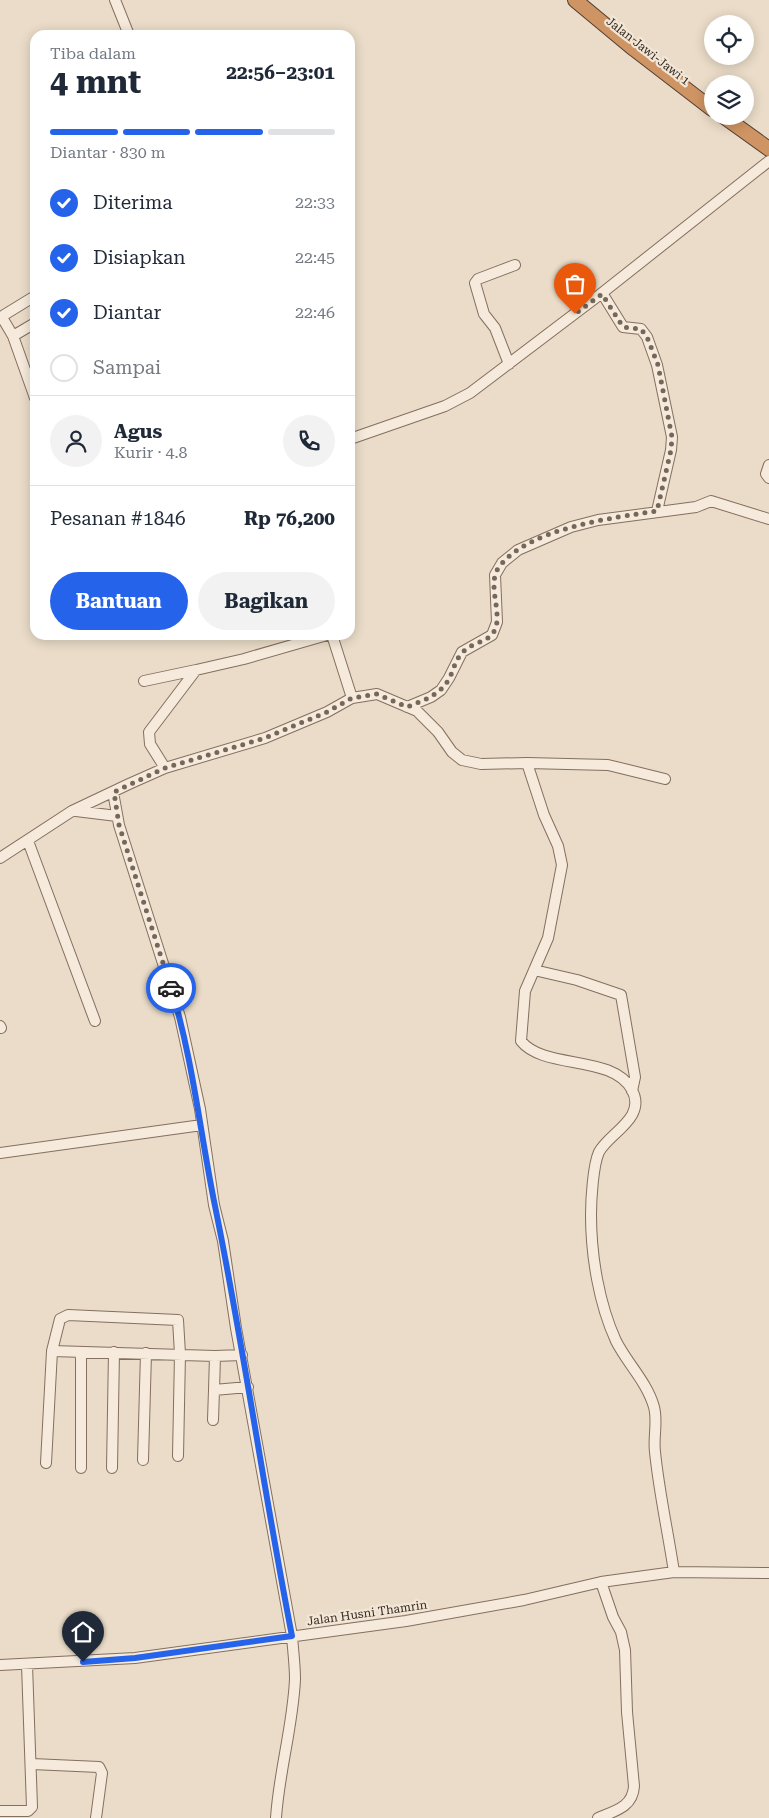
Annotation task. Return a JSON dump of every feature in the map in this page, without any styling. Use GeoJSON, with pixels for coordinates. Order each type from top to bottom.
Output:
{"type":"FeatureCollection","features":[{"type":"Feature","properties":{"kind":"highway"},"geometry":{"type":"LineString","coordinates":[[575,0],[634,49],[704,102]]}},
{"type":"Feature","properties":{"kind":"highway","name":"Jalan Jawi-Jawi 1"},"geometry":{"type":"LineString","coordinates":[[585,0],[637,45],[704,94]]}},
{"type":"Feature","properties":{"kind":"highway"},"geometry":{"type":"LineString","coordinates":[[736,125],[769,149]]}},
{"type":"Feature","properties":{"kind":"highway"},"geometry":{"type":"LineString","coordinates":[[747,125],[769,141]]}},
{"type":"Feature","properties":{"kind":"street"},"geometry":{"type":"LineString","coordinates":[[115,0],[127,30]]}},
{"type":"Feature","properties":{"kind":"street"},"geometry":{"type":"LineString","coordinates":[[355,437],[457,400],[509,364],[602,294],[769,161]]}},
{"type":"Feature","properties":{"kind":"street"},"geometry":{"type":"LineString","coordinates":[[509,364],[495,328],[484,314],[475,283],[478,279],[515,264]]}},
{"type":"Feature","properties":{"kind":"street"},"geometry":{"type":"LineString","coordinates":[[602,294],[623,327],[637,327],[644,332],[658,365],[672,444],[658,505]]}},
{"type":"Feature","properties":{"kind":"street"},"geometry":{"type":"LineString","coordinates":[[30,299],[4,316],[30,384]]}},
{"type":"Feature","properties":{"kind":"street"},"geometry":{"type":"LineString","coordinates":[[13,336],[30,326]]}},
{"type":"Feature","properties":{"kind":"street"},"geometry":{"type":"LineString","coordinates":[[25,370],[30,367]]}},
{"type":"Feature","properties":{"kind":"street"},"geometry":{"type":"LineString","coordinates":[[769,465],[766,474],[769,478]]}},
{"type":"Feature","properties":{"kind":"street"},"geometry":{"type":"LineString","coordinates":[[407,707],[431,697],[441,690],[462,652],[492,635],[497,622],[494,575],[502,563],[518,550],[571,527],[658,505],[696,507],[711,500],[768,518]]}},
{"type":"Feature","properties":{"kind":"street"},"geometry":{"type":"LineString","coordinates":[[144,682],[244,659],[310,640]]}},
{"type":"Feature","properties":{"kind":"street"},"geometry":{"type":"LineString","coordinates":[[334,640],[352,698]]}},
{"type":"Feature","properties":{"kind":"street"},"geometry":{"type":"LineString","coordinates":[[165,768],[150,744],[149,732],[196,670]]}},
{"type":"Feature","properties":{"kind":"street"},"geometry":{"type":"LineString","coordinates":[[0,858],[72,810],[165,768],[265,738],[327,712],[352,698],[377,694],[417,712],[438,732],[452,752],[462,760],[481,764],[608,765],[665,779]]}},
{"type":"Feature","properties":{"kind":"street"},"geometry":{"type":"LineString","coordinates":[[527,763],[544,814],[558,846],[562,865],[548,938],[524,991],[521,1041],[527,1049],[542,1055],[606,1070],[625,1081],[632,1091],[636,1103],[634,1110],[618,1134],[599,1153],[591,1216],[594,1249],[606,1313],[616,1341],[648,1392],[654,1407],[655,1450],[674,1572]]}},
{"type":"Feature","properties":{"kind":"street"},"geometry":{"type":"LineString","coordinates":[[114,792],[117,816],[180,1017],[202,1125],[292,1636],[294,1686],[276,1818]]}},
{"type":"Feature","properties":{"kind":"street"},"geometry":{"type":"LineString","coordinates":[[72,810],[117,816]]}},
{"type":"Feature","properties":{"kind":"street"},"geometry":{"type":"LineString","coordinates":[[28,841],[95,1021]]}},
{"type":"Feature","properties":{"kind":"street"},"geometry":{"type":"LineString","coordinates":[[534,970],[578,980],[622,995],[635,1077],[632,1091]]}},
{"type":"Feature","properties":{"kind":"street"},"geometry":{"type":"LineString","coordinates":[[0,1153],[202,1125]]}},
{"type":"Feature","properties":{"kind":"street"},"geometry":{"type":"LineString","coordinates":[[46,1463],[52,1351],[60,1319],[68,1315],[177,1319],[180,1322],[178,1456]]}},
{"type":"Feature","properties":{"kind":"street"},"geometry":{"type":"LineString","coordinates":[[52,1351],[214,1356],[242,1355]]}},
{"type":"Feature","properties":{"kind":"street"},"geometry":{"type":"LineString","coordinates":[[81,1352],[81,1468]]}},
{"type":"Feature","properties":{"kind":"street"},"geometry":{"type":"LineString","coordinates":[[112,1468],[114,1352]]}},
{"type":"Feature","properties":{"kind":"street"},"geometry":{"type":"LineString","coordinates":[[143,1460],[146,1353]]}},
{"type":"Feature","properties":{"kind":"street"},"geometry":{"type":"LineString","coordinates":[[213,1420],[214,1356]]}},
{"type":"Feature","properties":{"kind":"street"},"geometry":{"type":"LineString","coordinates":[[214,1390],[248,1387]]}},
{"type":"Feature","properties":{"kind":"street","name":"Jalan Husni Thamrin"},"geometry":{"type":"LineString","coordinates":[[0,1665],[135,1658],[406,1621],[524,1600],[601,1582],[674,1572],[769,1573]]}},
{"type":"Feature","properties":{"kind":"street"},"geometry":{"type":"LineString","coordinates":[[598,1818],[623,1808],[634,1795],[626,1712],[625,1650],[622,1632],[613,1617],[601,1582]]}},
{"type":"Feature","properties":{"kind":"street"},"geometry":{"type":"LineString","coordinates":[[0,1811],[32,1809],[32,1764],[27,1665]]}},
{"type":"Feature","properties":{"kind":"street"},"geometry":{"type":"LineString","coordinates":[[32,1764],[99,1767],[102,1773],[96,1818]]}},
{"type":"Feature","properties":{"kind":"way so far"},"geometry":{"type":"LineString","coordinates":[[171,988],[119,825],[114,792],[165,768],[265,738],[327,712],[352,698],[377,694],[407,707],[431,697],[441,690],[462,652],[492,635],[497,622],[494,575],[502,563],[518,550],[541,538],[571,527],[598,520],[657,511],[671,450],[672,437],[666,418],[658,365],[647,337],[637,327],[623,327],[602,294],[575,314]]}},
{"type":"Feature","properties":{"kind":"route"},"geometry":{"type":"LineString","coordinates":[[83,1662],[135,1658],[292,1636],[236,1328],[232,1289],[214,1205],[200,1109],[180,1017],[171,988]]}}]}
